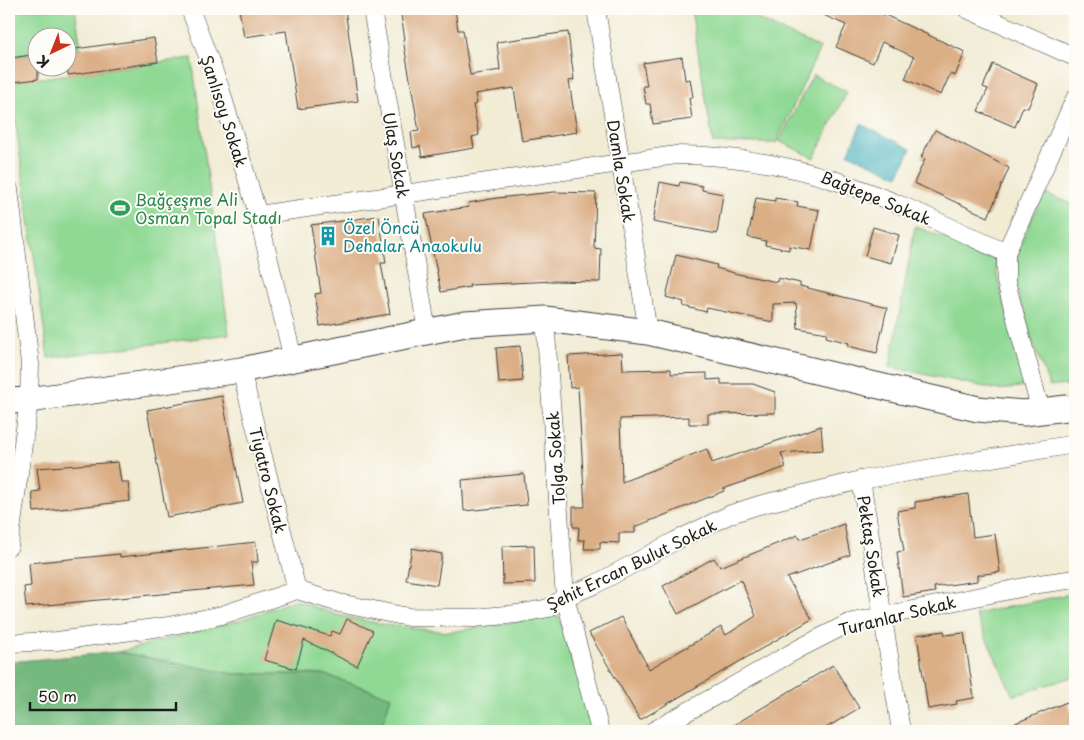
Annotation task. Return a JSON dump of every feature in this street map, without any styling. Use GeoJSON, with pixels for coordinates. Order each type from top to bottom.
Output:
{"type":"FeatureCollection","features":[{"type":"Feature","properties":{"kind":"main road"},"geometry":{"type":"LineString","coordinates":[[19,401],[241,370],[426,331],[498,320],[545,319],[648,332],[945,403],[1004,412],[1041,412],[1075,408]]}},
{"type":"Feature","properties":{"kind":"street","name":"Şanlısoy Sokak"},"geometry":{"type":"LineString","coordinates":[[190,9],[220,88],[258,215],[293,359]]}},
{"type":"Feature","properties":{"kind":"street","name":"Ulaş Sokak"},"geometry":{"type":"LineString","coordinates":[[372,9],[426,331]]}},
{"type":"Feature","properties":{"kind":"street","name":"Damla Sokak"},"geometry":{"type":"LineString","coordinates":[[596,9],[648,332]]}},
{"type":"Feature","properties":{"kind":"street"},"geometry":{"type":"LineString","coordinates":[[968,9],[1075,56]]}},
{"type":"Feature","properties":{"kind":"street"},"geometry":{"type":"LineString","coordinates":[[1041,412],[1006,282],[1006,253],[1075,99]]}},
{"type":"Feature","properties":{"kind":"street","name":"Bağtepe Sokak"},"geometry":{"type":"LineString","coordinates":[[258,215],[676,155],[704,155],[794,167],[885,198],[1006,253]]}},
{"type":"Feature","properties":{"kind":"street"},"geometry":{"type":"LineString","coordinates":[[9,189],[11,233],[30,364],[19,401],[9,546]]}},
{"type":"Feature","properties":{"kind":"street","name":"Tolga Sokak"},"geometry":{"type":"LineString","coordinates":[[545,319],[565,597],[600,731]]}},
{"type":"Feature","properties":{"kind":"street","name":"Tiyatro Sokak"},"geometry":{"type":"LineString","coordinates":[[241,370],[297,590]]}},
{"type":"Feature","properties":{"kind":"street","name":"Şehit Ercan Bulut Sokak"},"geometry":{"type":"LineString","coordinates":[[297,590],[373,611],[408,617],[474,618],[517,614],[549,608],[565,597],[594,585],[675,541],[731,514],[789,496],[861,480],[1075,444]]}},
{"type":"Feature","properties":{"kind":"street","name":"Pektaş Sokak"},"geometry":{"type":"LineString","coordinates":[[861,480],[901,731]]}},
{"type":"Feature","properties":{"kind":"street","name":"Turanlar Sokak"},"geometry":{"type":"LineString","coordinates":[[653,731],[827,633],[849,624],[1075,578]]}},
{"type":"Feature","properties":{"kind":"street"},"geometry":{"type":"LineString","coordinates":[[9,643],[57,641],[169,626],[222,615],[297,590]]}},
{"type":"Feature","properties":{"kind":"green space"},"geometry":{"type":"Polygon","coordinates":[[[75,9],[78,28],[28,28],[28,55],[9,58],[9,10],[75,9]]]}},
{"type":"Feature","properties":{"kind":"green space"},"geometry":{"type":"Polygon","coordinates":[[[691,9],[754,9],[751,16],[820,48],[776,143],[713,143],[691,9]]]}},
{"type":"Feature","properties":{"kind":"green space"},"geometry":{"type":"Polygon","coordinates":[[[78,28],[81,48],[78,48],[78,28]]]}},
{"type":"Feature","properties":{"kind":"green space","name":"Bağçeşme Ali Osman Topal Stadı"},"geometry":{"type":"Polygon","coordinates":[[[192,58],[229,334],[48,358],[10,82],[40,78],[78,78],[78,73],[192,58]]]}},
{"type":"Feature","properties":{"kind":"green space"},"geometry":{"type":"Polygon","coordinates":[[[813,75],[847,92],[814,158],[779,141],[813,75]]]}},
{"type":"Feature","properties":{"kind":"green space"},"geometry":{"type":"Polygon","coordinates":[[[1044,193],[1075,205],[1075,385],[1049,386],[1024,318],[1016,282],[1016,265],[1019,249],[1044,193]]]}},
{"type":"Feature","properties":{"kind":"green space"},"geometry":{"type":"Polygon","coordinates":[[[915,226],[995,259],[997,275],[1026,386],[999,390],[890,367],[915,226]]]}},
{"type":"Feature","properties":{"kind":"green space"},"geometry":{"type":"Polygon","coordinates":[[[1075,593],[1075,676],[1013,696],[975,614],[1075,593]]]}},
{"type":"Feature","properties":{"kind":"green space"},"geometry":{"type":"Polygon","coordinates":[[[295,600],[337,615],[387,625],[449,632],[558,615],[581,685],[593,731],[380,731],[391,697],[323,674],[234,674],[118,652],[237,621],[295,600]]]}},
{"type":"Feature","properties":{"kind":"green space"},"geometry":{"type":"Polygon","coordinates":[[[118,652],[234,674],[323,674],[391,697],[380,731],[9,731],[9,662],[118,652]]]}},
{"type":"Feature","properties":{"kind":"water"},"geometry":{"type":"Polygon","coordinates":[[[861,124],[911,149],[898,176],[848,154],[861,124]]]}},
{"type":"Feature","properties":{"kind":"building"},"geometry":{"type":"Polygon","coordinates":[[[239,9],[345,9],[358,101],[298,109],[286,31],[244,37],[239,9]]]}},
{"type":"Feature","properties":{"kind":"building"},"geometry":{"type":"Polygon","coordinates":[[[400,9],[455,9],[458,30],[463,30],[470,75],[500,70],[497,42],[568,32],[574,80],[569,81],[577,132],[522,141],[514,88],[475,94],[477,104],[473,105],[479,135],[472,137],[474,148],[422,157],[420,146],[413,148],[411,132],[419,131],[403,39],[405,39],[400,9]]]}},
{"type":"Feature","properties":{"kind":"building"},"geometry":{"type":"Polygon","coordinates":[[[810,9],[872,9],[965,52],[955,76],[950,74],[941,95],[905,79],[914,57],[882,42],[873,63],[836,47],[846,25],[810,9]]]}},
{"type":"Feature","properties":{"kind":"building"},"geometry":{"type":"Polygon","coordinates":[[[154,38],[158,62],[78,74],[78,49],[154,38]]]}},
{"type":"Feature","properties":{"kind":"building"},"geometry":{"type":"Polygon","coordinates":[[[28,55],[28,78],[38,79],[14,82],[11,58],[28,55]]]}},
{"type":"Feature","properties":{"kind":"building"},"geometry":{"type":"Polygon","coordinates":[[[682,57],[685,80],[690,79],[693,97],[689,98],[692,119],[653,124],[650,104],[646,104],[643,86],[647,86],[643,63],[682,57]]]}},
{"type":"Feature","properties":{"kind":"building"},"geometry":{"type":"Polygon","coordinates":[[[993,64],[1038,84],[1028,108],[1023,107],[1015,127],[978,111],[988,89],[983,87],[993,64]]]}},
{"type":"Feature","properties":{"kind":"building"},"geometry":{"type":"Polygon","coordinates":[[[935,130],[1009,168],[988,217],[914,183],[925,159],[921,157],[935,130]]]}},
{"type":"Feature","properties":{"kind":"building"},"geometry":{"type":"Polygon","coordinates":[[[660,182],[679,186],[680,182],[702,186],[702,190],[723,194],[717,234],[653,222],[660,182]]]}},
{"type":"Feature","properties":{"kind":"building"},"geometry":{"type":"Polygon","coordinates":[[[554,192],[596,193],[594,248],[601,249],[600,282],[555,281],[469,285],[470,287],[441,292],[425,214],[469,207],[468,203],[497,198],[554,192]]]}},
{"type":"Feature","properties":{"kind":"building"},"geometry":{"type":"Polygon","coordinates":[[[756,198],[775,201],[775,198],[798,202],[797,206],[819,210],[811,250],[789,246],[789,250],[765,245],[766,241],[748,237],[756,198]]]}},
{"type":"Feature","properties":{"kind":"building"},"geometry":{"type":"Polygon","coordinates":[[[379,216],[386,263],[381,263],[390,314],[320,326],[315,294],[321,293],[311,225],[379,216]]]}},
{"type":"Feature","properties":{"kind":"building"},"geometry":{"type":"Polygon","coordinates":[[[873,227],[899,235],[891,263],[865,256],[873,227]]]}},
{"type":"Feature","properties":{"kind":"building"},"geometry":{"type":"Polygon","coordinates":[[[676,255],[717,265],[716,268],[738,274],[777,282],[778,278],[800,283],[800,286],[887,308],[877,353],[848,346],[849,343],[826,337],[827,333],[798,328],[796,303],[773,304],[773,322],[707,308],[706,312],[683,306],[684,302],[666,297],[676,255]]]}},
{"type":"Feature","properties":{"kind":"building"},"geometry":{"type":"Polygon","coordinates":[[[520,346],[523,381],[499,383],[496,348],[520,346]]]}},
{"type":"Feature","properties":{"kind":"building"},"geometry":{"type":"Polygon","coordinates":[[[622,353],[623,370],[671,369],[671,374],[707,373],[707,380],[721,379],[721,384],[753,384],[775,392],[775,413],[708,414],[708,424],[689,424],[689,417],[620,419],[622,482],[707,449],[712,463],[821,426],[823,450],[781,453],[786,467],[723,489],[724,491],[635,527],[635,533],[619,533],[619,543],[600,542],[600,549],[584,549],[585,540],[578,540],[579,527],[573,527],[573,507],[585,507],[578,387],[570,388],[568,356],[622,353]]]}},
{"type":"Feature","properties":{"kind":"building"},"geometry":{"type":"Polygon","coordinates":[[[222,396],[243,503],[167,517],[147,410],[222,396]]]}},
{"type":"Feature","properties":{"kind":"building"},"geometry":{"type":"Polygon","coordinates":[[[118,462],[121,482],[128,482],[130,501],[34,512],[32,492],[40,491],[37,468],[118,462]]]}},
{"type":"Feature","properties":{"kind":"building"},"geometry":{"type":"Polygon","coordinates":[[[524,474],[527,505],[464,511],[462,480],[524,474]]]}},
{"type":"Feature","properties":{"kind":"building"},"geometry":{"type":"Polygon","coordinates":[[[968,494],[973,537],[995,534],[1000,572],[977,575],[977,581],[934,587],[935,592],[903,597],[897,552],[904,551],[897,511],[915,508],[915,502],[968,494]]]}},
{"type":"Feature","properties":{"kind":"building"},"geometry":{"type":"Polygon","coordinates":[[[844,524],[850,555],[787,578],[812,619],[640,720],[589,633],[621,617],[649,669],[721,627],[726,635],[756,616],[741,580],[678,614],[663,586],[714,558],[720,567],[798,535],[800,539],[844,524]]]}},
{"type":"Feature","properties":{"kind":"building"},"geometry":{"type":"Polygon","coordinates":[[[256,542],[258,562],[251,562],[254,585],[26,607],[24,587],[31,586],[29,563],[120,554],[120,557],[256,542]]]}},
{"type":"Feature","properties":{"kind":"building"},"geometry":{"type":"Polygon","coordinates":[[[534,545],[535,583],[503,584],[502,546],[534,545]]]}},
{"type":"Feature","properties":{"kind":"building"},"geometry":{"type":"Polygon","coordinates":[[[412,548],[442,554],[437,585],[406,580],[412,548]]]}},
{"type":"Feature","properties":{"kind":"building"},"geometry":{"type":"Polygon","coordinates":[[[347,619],[373,631],[357,666],[304,640],[296,669],[264,660],[276,620],[330,636],[332,631],[340,634],[347,619]]]}},
{"type":"Feature","properties":{"kind":"building"},"geometry":{"type":"Polygon","coordinates":[[[944,631],[945,635],[964,633],[974,698],[956,701],[957,704],[928,709],[917,635],[944,631]]]}},
{"type":"Feature","properties":{"kind":"building"},"geometry":{"type":"Polygon","coordinates":[[[833,665],[859,708],[821,731],[724,731],[833,665]]]}},
{"type":"Feature","properties":{"kind":"building"},"geometry":{"type":"Polygon","coordinates":[[[1067,702],[1075,721],[1075,731],[996,731],[1067,702]]]}},
{"type":"Feature","properties":{"kind":"place","name":"Bağçeşme Ali Osman Topal Stadı"},"geometry":{"type":"Point","coordinates":[120,208]}},
{"type":"Feature","properties":{"kind":"place","name":"Özel Öncü Dehalar Anaokulu"},"geometry":{"type":"Point","coordinates":[328,236]}}]}
